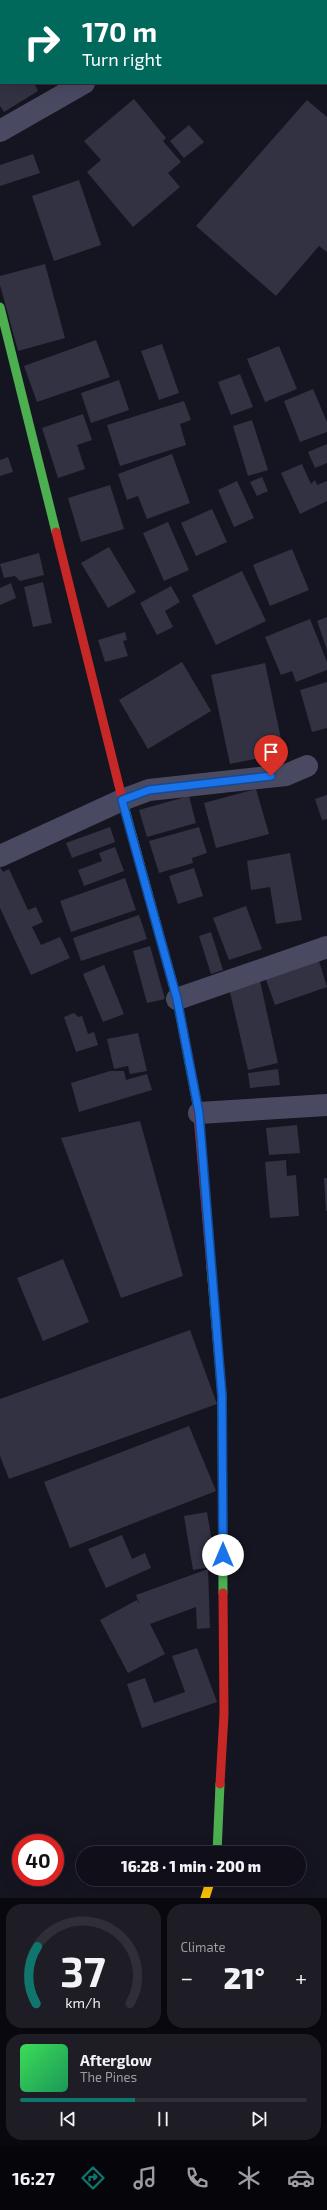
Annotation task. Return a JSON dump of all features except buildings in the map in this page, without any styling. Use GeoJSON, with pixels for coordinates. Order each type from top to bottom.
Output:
{"type":"FeatureCollection","features":[{"type":"Feature","properties":{"kind":"street"},"geometry":{"type":"LineString","coordinates":[[0,131],[82,84]]}},
{"type":"Feature","properties":{"kind":"street"},"geometry":{"type":"LineString","coordinates":[[0,307],[122,800],[177,999],[199,1113],[222,1396],[224,1714],[217,1846]]}},
{"type":"Feature","properties":{"kind":"street"},"geometry":{"type":"LineString","coordinates":[[0,856],[122,800],[149,790],[286,775],[307,766]]}},
{"type":"Feature","properties":{"kind":"street"},"geometry":{"type":"LineString","coordinates":[[177,999],[327,947]]}},
{"type":"Feature","properties":{"kind":"street"},"geometry":{"type":"LineString","coordinates":[[199,1113],[327,1106]]}},
{"type":"Feature","properties":{"kind":"street"},"geometry":{"type":"LineString","coordinates":[[205,1898],[209,1886]]}},
{"type":"Feature","properties":{"kind":"traffic: fast"},"geometry":{"type":"LineString","coordinates":[[0,307],[56,532]]}},
{"type":"Feature","properties":{"kind":"traffic: fast"},"geometry":{"type":"LineString","coordinates":[[123,802],[177,999],[197,1104]]}},
{"type":"Feature","properties":{"kind":"traffic: fast"},"geometry":{"type":"LineString","coordinates":[[211,1267],[222,1396],[223,1593]]}},
{"type":"Feature","properties":{"kind":"traffic: fast"},"geometry":{"type":"LineString","coordinates":[[217,1846],[220,1784]]}},
{"type":"Feature","properties":{"kind":"traffic: slow"},"geometry":{"type":"LineString","coordinates":[[205,1898],[209,1886]]}},
{"type":"Feature","properties":{"kind":"traffic: jam"},"geometry":{"type":"LineString","coordinates":[[56,532],[123,802]]}},
{"type":"Feature","properties":{"kind":"traffic: jam"},"geometry":{"type":"LineString","coordinates":[[197,1104],[211,1267]]}},
{"type":"Feature","properties":{"kind":"traffic: jam"},"geometry":{"type":"LineString","coordinates":[[220,1784],[224,1714],[223,1593]]}},
{"type":"Feature","properties":{"kind":"route"},"geometry":{"type":"LineString","coordinates":[[223,1555],[222,1396],[199,1113],[177,999],[122,800],[149,790],[271,776]]}}]}
